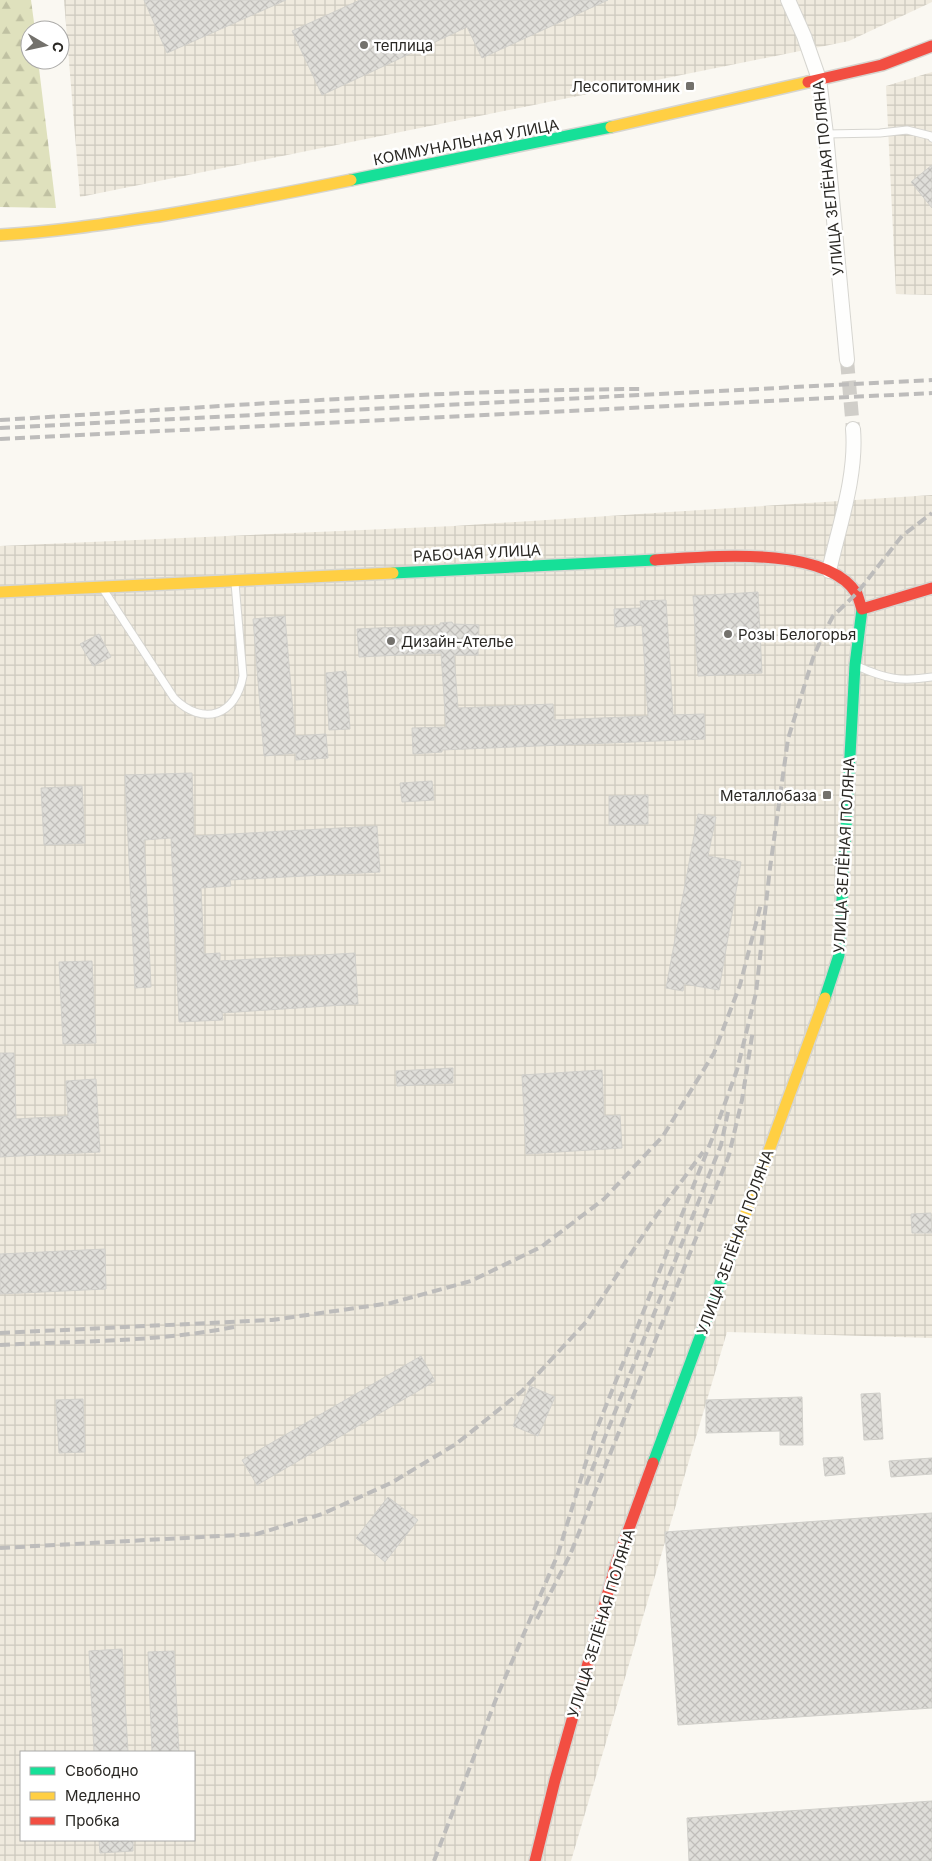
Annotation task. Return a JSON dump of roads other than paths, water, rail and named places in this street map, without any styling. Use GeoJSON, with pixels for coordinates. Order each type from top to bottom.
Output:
{"type":"FeatureCollection","features":[{"type":"Feature","properties":{"kind":"street","name":"УЛИЦА ЗЕЛЁНАЯ ПОЛЯНА"},"geometry":{"type":"LineString","coordinates":[[788,0],[804,36],[819,79],[826,134],[847,360]]}},
{"type":"Feature","properties":{"kind":"street","name":"КОММУНАЛЬНАЯ УЛИЦА"},"geometry":{"type":"LineString","coordinates":[[0,235],[96,226],[250,201],[589,132],[882,65],[932,46]]}},
{"type":"Feature","properties":{"kind":"street"},"geometry":{"type":"LineString","coordinates":[[829,571],[850,483],[854,440],[853,429]]}},
{"type":"Feature","properties":{"kind":"street","name":"РАБОЧАЯ УЛИЦА"},"geometry":{"type":"LineString","coordinates":[[0,592],[737,556],[790,560],[829,571],[846,581],[857,593],[862,609]]}},
{"type":"Feature","properties":{"kind":"street"},"geometry":{"type":"LineString","coordinates":[[862,609],[932,588]]}},
{"type":"Feature","properties":{"kind":"street","name":"УЛИЦА ЗЕЛЁНАЯ ПОЛЯНА"},"geometry":{"type":"LineString","coordinates":[[535,1861],[555,1780],[616,1564],[824,1001],[839,955],[855,665],[862,609]]}},
{"type":"Feature","properties":{"kind":"lane"},"geometry":{"type":"LineString","coordinates":[[826,134],[880,133],[907,130],[931,136],[932,138]]}},
{"type":"Feature","properties":{"kind":"lane"},"geometry":{"type":"LineString","coordinates":[[102,587],[174,698],[183,707],[194,713],[206,715],[221,711],[227,707],[232,703],[240,690],[243,676],[235,580]]}},
{"type":"Feature","properties":{"kind":"lane"},"geometry":{"type":"LineString","coordinates":[[855,665],[881,677],[911,680],[932,677]]}},
{"type":"Feature","properties":{"kind":"tunnel"},"geometry":{"type":"LineString","coordinates":[[847,360],[853,429]]}},
{"type":"Feature","properties":{"kind":"railway"},"geometry":{"type":"LineString","coordinates":[[0,428],[932,380]]}},
{"type":"Feature","properties":{"kind":"railway"},"geometry":{"type":"LineString","coordinates":[[0,420],[482,392],[642,389]]}},
{"type":"Feature","properties":{"kind":"railway"},"geometry":{"type":"LineString","coordinates":[[0,439],[932,393]]}},
{"type":"Feature","properties":{"kind":"railway"},"geometry":{"type":"LineString","coordinates":[[434,1861],[496,1699],[558,1554],[594,1436],[712,1139],[737,1070],[756,993],[770,868],[788,739],[813,658],[833,616],[857,593],[902,536],[932,513]]}},
{"type":"Feature","properties":{"kind":"railway"},"geometry":{"type":"LineString","coordinates":[[0,1333],[272,1320],[391,1303],[471,1281],[541,1247],[604,1199],[663,1136],[714,1053],[740,985],[761,904]]}},
{"type":"Feature","properties":{"kind":"railway"},"geometry":{"type":"LineString","coordinates":[[537,1619],[570,1555],[729,1155],[742,1100],[753,1030]]}},
{"type":"Feature","properties":{"kind":"railway"},"geometry":{"type":"LineString","coordinates":[[586,1485],[721,1145],[728,1112]]}},
{"type":"Feature","properties":{"kind":"railway"},"geometry":{"type":"LineString","coordinates":[[0,1548],[257,1534],[322,1514],[391,1483],[456,1444],[522,1391],[587,1321],[651,1223],[703,1152]]}},
{"type":"Feature","properties":{"kind":"railway"},"geometry":{"type":"LineString","coordinates":[[0,1345],[176,1336],[234,1327]]}},
{"type":"Feature","properties":{"kind":"place","name":"теплица"},"geometry":{"type":"Point","coordinates":[364,45]}},
{"type":"Feature","properties":{"kind":"place","name":"Лесопитомник"},"geometry":{"type":"Point","coordinates":[690,86]}},
{"type":"Feature","properties":{"kind":"place","name":"Розы Белогорья"},"geometry":{"type":"Point","coordinates":[728,634]}},
{"type":"Feature","properties":{"kind":"place","name":"Дизайн-Ателье"},"geometry":{"type":"Point","coordinates":[391,641]}},
{"type":"Feature","properties":{"kind":"place","name":"Металлобаза"},"geometry":{"type":"Point","coordinates":[827,795]}}]}
